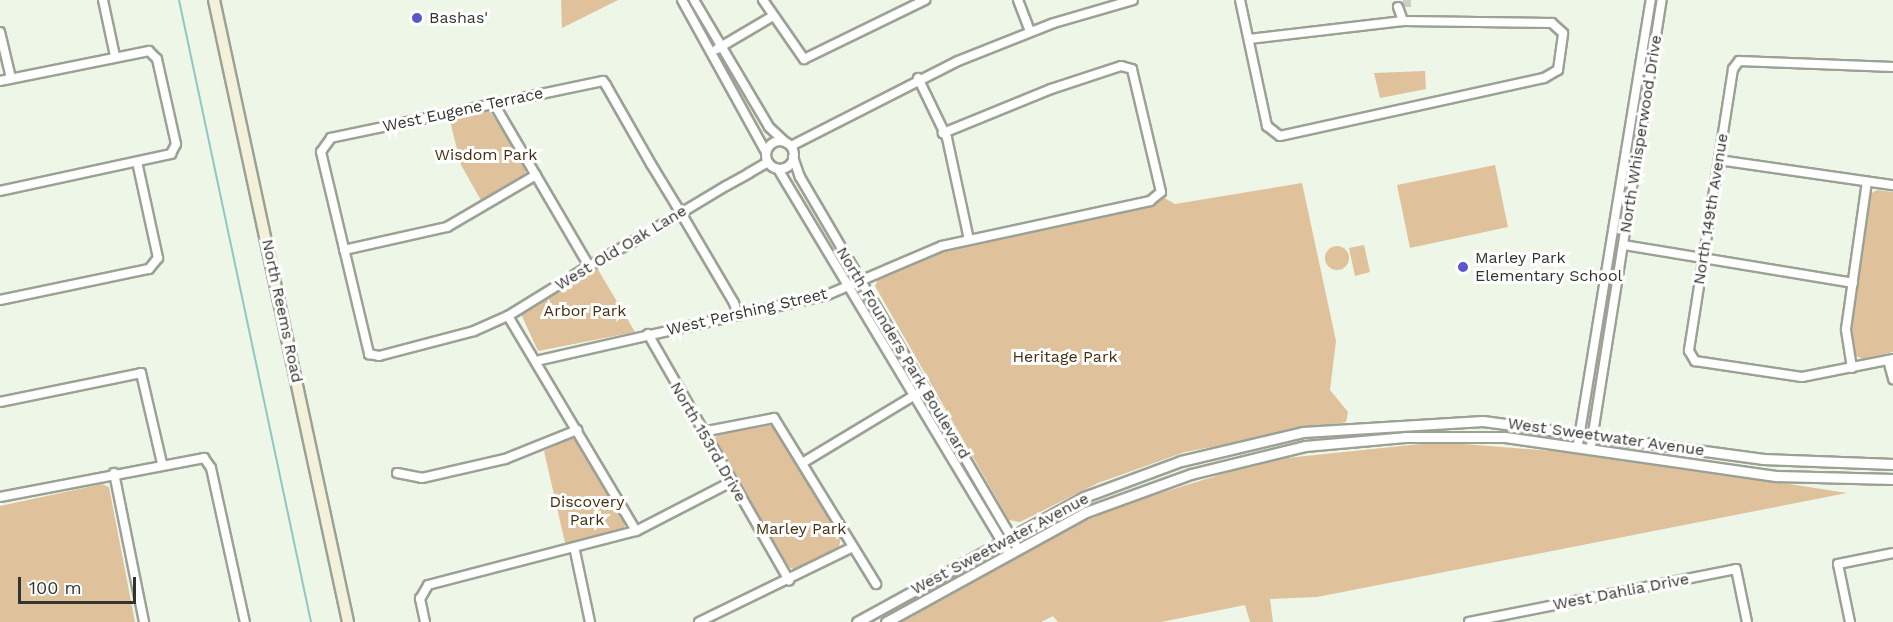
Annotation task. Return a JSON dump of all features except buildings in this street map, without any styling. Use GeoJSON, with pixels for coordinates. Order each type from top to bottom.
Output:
{"type":"FeatureCollection","features":[{"type":"Feature","properties":{"kind":"main road","name":"North Reems Road"},"geometry":{"type":"LineString","coordinates":[[214,0],[348,622]]}},
{"type":"Feature","properties":{"kind":"street"},"geometry":{"type":"LineString","coordinates":[[103,0],[115,56]]}},
{"type":"Feature","properties":{"kind":"street"},"geometry":{"type":"LineString","coordinates":[[682,0],[766,153],[768,162],[778,169],[793,157],[788,145],[769,127],[694,0]]}},
{"type":"Feature","properties":{"kind":"street"},"geometry":{"type":"LineString","coordinates":[[764,0],[804,59],[921,1]]}},
{"type":"Feature","properties":{"kind":"street"},"geometry":{"type":"LineString","coordinates":[[1018,0],[1030,32]]}},
{"type":"Feature","properties":{"kind":"street"},"geometry":{"type":"LineString","coordinates":[[766,153],[774,142],[788,145],[918,78],[1030,32],[1133,0]]}},
{"type":"Feature","properties":{"kind":"street"},"geometry":{"type":"LineString","coordinates":[[1240,0],[1267,126],[1281,136],[1522,83],[1558,70],[1563,33],[1552,23],[1403,12],[1250,39]]}},
{"type":"Feature","properties":{"kind":"street","name":"North Whisperwood Drive"},"geometry":{"type":"LineString","coordinates":[[1578,444],[1651,0]]}},
{"type":"Feature","properties":{"kind":"street","name":"North Whisperwood Drive"},"geometry":{"type":"LineString","coordinates":[[1591,446],[1662,0]]}},
{"type":"Feature","properties":{"kind":"street"},"geometry":{"type":"LineString","coordinates":[[712,52],[773,16]]}},
{"type":"Feature","properties":{"kind":"street"},"geometry":{"type":"LineString","coordinates":[[0,32],[11,78]]}},
{"type":"Feature","properties":{"kind":"street"},"geometry":{"type":"LineString","coordinates":[[0,81],[115,56],[149,51],[157,59],[176,144],[171,154],[0,191]]}},
{"type":"Feature","properties":{"kind":"street","name":"North 149th Avenue"},"geometry":{"type":"LineString","coordinates":[[1852,368],[1802,377],[1692,359],[1703,259],[1733,69],[1739,61],[1893,68]]}},
{"type":"Feature","properties":{"kind":"street","name":"West Pershing Street"},"geometry":{"type":"LineString","coordinates":[[536,361],[648,334],[738,316],[849,285],[969,240],[1150,201],[1161,192],[1132,69],[1120,66],[1051,89],[943,133]]}},
{"type":"Feature","properties":{"kind":"street"},"geometry":{"type":"LineString","coordinates":[[918,78],[943,133],[969,240]]}},
{"type":"Feature","properties":{"kind":"street","name":"West Eugene Terrace"},"geometry":{"type":"LineString","coordinates":[[344,250],[321,153],[324,142],[603,81],[681,213]]}},
{"type":"Feature","properties":{"kind":"street"},"geometry":{"type":"LineString","coordinates":[[494,104],[589,266]]}},
{"type":"Feature","properties":{"kind":"street","name":"North Founders Park Boulevard"},"geometry":{"type":"LineString","coordinates":[[793,157],[859,280],[925,389],[1013,549]]}},
{"type":"Feature","properties":{"kind":"street"},"geometry":{"type":"LineString","coordinates":[[1719,160],[1893,185]]}},
{"type":"Feature","properties":{"kind":"street"},"geometry":{"type":"LineString","coordinates":[[0,300],[149,269],[158,258],[137,162]]}},
{"type":"Feature","properties":{"kind":"street","name":"West Old Oak Lane"},"geometry":{"type":"LineString","coordinates":[[344,250],[369,354],[379,356],[432,345],[508,315],[768,162]]}},
{"type":"Feature","properties":{"kind":"street","name":"North Founders Park Boulevard"},"geometry":{"type":"LineString","coordinates":[[778,169],[914,395],[1006,537]]}},
{"type":"Feature","properties":{"kind":"street"},"geometry":{"type":"LineString","coordinates":[[344,250],[447,227],[536,176]]}},
{"type":"Feature","properties":{"kind":"street"},"geometry":{"type":"LineString","coordinates":[[1867,182],[1846,329],[1852,368],[1891,359],[1893,379]]}},
{"type":"Feature","properties":{"kind":"street"},"geometry":{"type":"LineString","coordinates":[[681,213],[738,316]]}},
{"type":"Feature","properties":{"kind":"street"},"geometry":{"type":"LineString","coordinates":[[1624,245],[1853,283]]}},
{"type":"Feature","properties":{"kind":"street"},"geometry":{"type":"LineString","coordinates":[[508,315],[636,531]]}},
{"type":"Feature","properties":{"kind":"street","name":"North 153rd Drive"},"geometry":{"type":"LineString","coordinates":[[648,334],[702,432],[789,580]]}},
{"type":"Feature","properties":{"kind":"street"},"geometry":{"type":"LineString","coordinates":[[0,402],[141,373],[162,463]]}},
{"type":"Feature","properties":{"kind":"street"},"geometry":{"type":"LineString","coordinates":[[804,462],[925,389]]}},
{"type":"Feature","properties":{"kind":"street"},"geometry":{"type":"LineString","coordinates":[[702,432],[774,418],[804,462],[876,584]]}},
{"type":"Feature","properties":{"kind":"street","name":"West Sweetwater Avenue"},"geometry":{"type":"LineString","coordinates":[[857,622],[1006,537],[1157,469],[1302,432],[1458,421],[1581,431],[1763,459],[1893,464]]}},
{"type":"Feature","properties":{"kind":"street"},"geometry":{"type":"LineString","coordinates":[[398,472],[422,478],[505,459],[577,430]]}},
{"type":"Feature","properties":{"kind":"street","name":"West Sweetwater Avenue"},"geometry":{"type":"LineString","coordinates":[[886,622],[1013,549],[1160,484],[1305,446],[1431,435],[1578,444],[1777,476],[1893,479]]}},
{"type":"Feature","properties":{"kind":"street"},"geometry":{"type":"LineString","coordinates":[[0,497],[162,463],[204,458],[211,468],[245,622]]}},
{"type":"Feature","properties":{"kind":"street"},"geometry":{"type":"LineString","coordinates":[[114,473],[144,622]]}},
{"type":"Feature","properties":{"kind":"street"},"geometry":{"type":"LineString","coordinates":[[425,622],[421,592],[574,551],[636,531],[731,482]]}},
{"type":"Feature","properties":{"kind":"street"},"geometry":{"type":"LineString","coordinates":[[699,622],[853,547]]}},
{"type":"Feature","properties":{"kind":"street"},"geometry":{"type":"LineString","coordinates":[[574,551],[590,622]]}},
{"type":"Feature","properties":{"kind":"street"},"geometry":{"type":"LineString","coordinates":[[1850,622],[1838,564],[1893,554]]}},
{"type":"Feature","properties":{"kind":"street","name":"West Dahlia Drive"},"geometry":{"type":"LineString","coordinates":[[1469,622],[1736,569],[1747,622]]}},
{"type":"Feature","properties":{"kind":"green space"},"geometry":{"type":"Polygon","coordinates":[[[561,0],[618,0],[562,28],[561,0]]]}},
{"type":"Feature","properties":{"kind":"green space"},"geometry":{"type":"Polygon","coordinates":[[[1425,71],[1426,89],[1380,98],[1374,73],[1425,71]]]}},
{"type":"Feature","properties":{"kind":"green space","name":"Wisdom Park"},"geometry":{"type":"Polygon","coordinates":[[[489,110],[526,168],[525,176],[482,202],[461,165],[449,117],[489,110]]]}},
{"type":"Feature","properties":{"kind":"green space"},"geometry":{"type":"Polygon","coordinates":[[[1495,165],[1508,227],[1410,248],[1397,185],[1495,165]]]}},
{"type":"Feature","properties":{"kind":"green space","name":"Heritage Park"},"geometry":{"type":"Polygon","coordinates":[[[1302,183],[1336,341],[1330,390],[1348,412],[1346,422],[1185,452],[1098,483],[1020,522],[1009,520],[875,286],[879,277],[951,249],[1151,205],[1163,197],[1175,204],[1302,183]]]}},
{"type":"Feature","properties":{"kind":"green space"},"geometry":{"type":"Polygon","coordinates":[[[1877,190],[1893,192],[1893,352],[1862,359],[1855,355],[1852,326],[1870,194],[1877,190]]]}},
{"type":"Feature","properties":{"kind":"green space"},"geometry":{"type":"Polygon","coordinates":[[[1364,245],[1370,272],[1355,276],[1349,248],[1364,245]]]}},
{"type":"Feature","properties":{"kind":"green space"},"geometry":{"type":"Polygon","coordinates":[[[1337,246],[1342,247],[1348,253],[1348,263],[1342,269],[1337,270],[1332,269],[1326,263],[1325,258],[1326,253],[1332,247],[1337,246]]]}},
{"type":"Feature","properties":{"kind":"green space","name":"Arbor Park"},"geometry":{"type":"Polygon","coordinates":[[[597,268],[635,332],[538,351],[521,314],[597,268]]]}},
{"type":"Feature","properties":{"kind":"green space","name":"Marley Park"},"geometry":{"type":"Polygon","coordinates":[[[772,425],[841,537],[839,547],[796,570],[789,567],[716,442],[716,435],[772,425]]]}},
{"type":"Feature","properties":{"kind":"green space","name":"Discovery Park"},"geometry":{"type":"Polygon","coordinates":[[[570,438],[577,440],[626,522],[623,530],[566,547],[544,451],[570,438]]]}},
{"type":"Feature","properties":{"kind":"green space"},"geometry":{"type":"Polygon","coordinates":[[[1439,442],[1602,455],[1847,493],[1317,597],[1270,599],[1273,622],[1250,622],[1245,605],[1161,622],[1058,622],[1053,616],[1041,622],[898,622],[1059,532],[1128,503],[1268,460],[1439,442]]]}},
{"type":"Feature","properties":{"kind":"green space"},"geometry":{"type":"Polygon","coordinates":[[[102,484],[109,487],[135,622],[0,622],[0,506],[102,484]]]}},
{"type":"Feature","properties":{"kind":"waterway"},"geometry":{"type":"LineString","coordinates":[[179,0],[311,622]]}},
{"type":"Feature","properties":{"kind":"tunnel"},"geometry":{"type":"LineString","coordinates":[[1407,0],[1407,7]]}},
{"type":"Feature","properties":{"kind":"place","name":"Bashas'"},"geometry":{"type":"Point","coordinates":[417,18]}},
{"type":"Feature","properties":{"kind":"place","name":"Marley Park Elementary School"},"geometry":{"type":"Point","coordinates":[1463,267]}}]}
